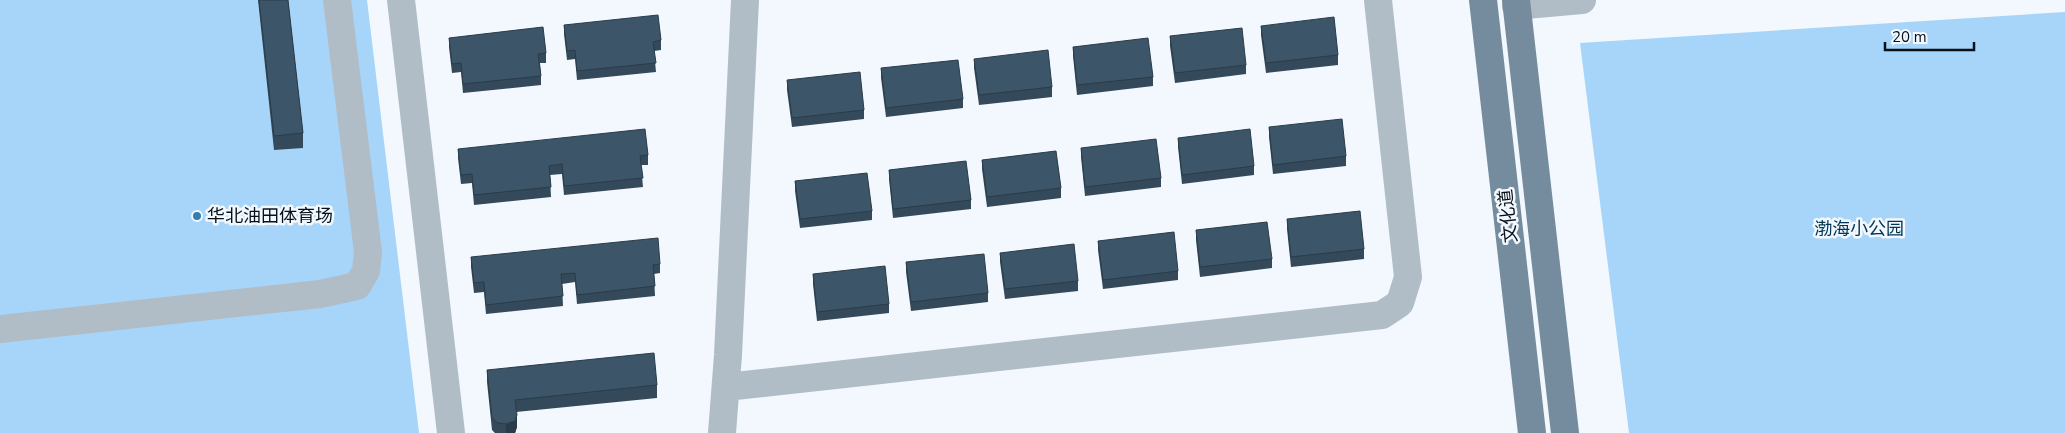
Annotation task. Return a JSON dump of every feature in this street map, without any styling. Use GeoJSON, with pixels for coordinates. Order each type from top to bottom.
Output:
{"type":"FeatureCollection","features":[{"type":"Feature","properties":{"kind":"main road","name":"文化道"},"geometry":{"type":"LineString","coordinates":[[1483,0],[1532,433]]}},
{"type":"Feature","properties":{"kind":"main road","name":"文化道"},"geometry":{"type":"LineString","coordinates":[[1516,3],[1565,433]]}},
{"type":"Feature","properties":{"kind":"lane"},"geometry":{"type":"LineString","coordinates":[[0,329],[320,294],[357,286],[366,271],[368,252],[337,0]]}},
{"type":"Feature","properties":{"kind":"lane"},"geometry":{"type":"LineString","coordinates":[[401,0],[451,433]]}},
{"type":"Feature","properties":{"kind":"lane"},"geometry":{"type":"LineString","coordinates":[[722,433],[726,387],[745,0]]}},
{"type":"Feature","properties":{"kind":"lane"},"geometry":{"type":"LineString","coordinates":[[726,387],[1382,315],[1400,303],[1408,277],[1378,0]]}},
{"type":"Feature","properties":{"kind":"lane"},"geometry":{"type":"LineString","coordinates":[[1516,3],[1582,0]]}},
{"type":"Feature","properties":{"kind":"green space","name":"华北油田体育场"},"geometry":{"type":"Polygon","coordinates":[[[0,0],[367,0],[419,433],[0,433],[0,0]]]}},
{"type":"Feature","properties":{"kind":"green space","name":"渤海小公园"},"geometry":{"type":"Polygon","coordinates":[[[2065,12],[2065,433],[1629,433],[1580,43],[2065,12]]]}},
{"type":"Feature","properties":{"kind":"building"},"geometry":{"type":"Polygon","coordinates":[[[259,0],[288,0],[303,133],[274,136],[259,0]]]}},
{"type":"Feature","properties":{"kind":"building"},"geometry":{"type":"Polygon","coordinates":[[[658,15],[661,40],[653,42],[656,63],[577,71],[575,50],[567,51],[564,25],[658,15]]]}},
{"type":"Feature","properties":{"kind":"building"},"geometry":{"type":"Polygon","coordinates":[[[1334,17],[1338,55],[1266,63],[1261,26],[1334,17]]]}},
{"type":"Feature","properties":{"kind":"building"},"geometry":{"type":"Polygon","coordinates":[[[543,27],[546,53],[538,54],[541,76],[463,84],[461,63],[452,64],[449,38],[543,27]]]}},
{"type":"Feature","properties":{"kind":"building"},"geometry":{"type":"Polygon","coordinates":[[[1242,28],[1246,65],[1175,73],[1170,36],[1242,28]]]}},
{"type":"Feature","properties":{"kind":"building"},"geometry":{"type":"Polygon","coordinates":[[[1148,38],[1153,77],[1077,85],[1073,47],[1148,38]]]}},
{"type":"Feature","properties":{"kind":"building"},"geometry":{"type":"Polygon","coordinates":[[[1048,50],[1052,87],[979,95],[974,59],[1048,50]]]}},
{"type":"Feature","properties":{"kind":"building"},"geometry":{"type":"Polygon","coordinates":[[[958,60],[963,99],[886,108],[881,68],[958,60]]]}},
{"type":"Feature","properties":{"kind":"building"},"geometry":{"type":"Polygon","coordinates":[[[860,72],[864,110],[792,118],[787,80],[860,72]]]}},
{"type":"Feature","properties":{"kind":"building"},"geometry":{"type":"Polygon","coordinates":[[[1342,119],[1346,156],[1273,165],[1269,127],[1342,119]]]}},
{"type":"Feature","properties":{"kind":"building"},"geometry":{"type":"Polygon","coordinates":[[[645,129],[648,155],[640,156],[643,178],[564,186],[562,164],[549,166],[551,187],[474,195],[472,174],[461,175],[458,149],[645,129]]]}},
{"type":"Feature","properties":{"kind":"building"},"geometry":{"type":"Polygon","coordinates":[[[1250,129],[1254,166],[1182,175],[1178,138],[1250,129]]]}},
{"type":"Feature","properties":{"kind":"building"},"geometry":{"type":"Polygon","coordinates":[[[1156,139],[1161,178],[1085,187],[1081,148],[1156,139]]]}},
{"type":"Feature","properties":{"kind":"building"},"geometry":{"type":"Polygon","coordinates":[[[1056,151],[1061,188],[987,197],[982,160],[1056,151]]]}},
{"type":"Feature","properties":{"kind":"building"},"geometry":{"type":"Polygon","coordinates":[[[966,161],[971,200],[893,209],[889,170],[966,161]]]}},
{"type":"Feature","properties":{"kind":"building"},"geometry":{"type":"Polygon","coordinates":[[[867,173],[872,211],[800,219],[795,181],[867,173]]]}},
{"type":"Feature","properties":{"kind":"building"},"geometry":{"type":"Polygon","coordinates":[[[1360,211],[1364,249],[1291,257],[1287,219],[1360,211]]]}},
{"type":"Feature","properties":{"kind":"building"},"geometry":{"type":"Polygon","coordinates":[[[1267,222],[1272,259],[1200,267],[1196,230],[1267,222]]]}},
{"type":"Feature","properties":{"kind":"building"},"geometry":{"type":"Polygon","coordinates":[[[1174,232],[1178,271],[1103,280],[1098,241],[1174,232]]]}},
{"type":"Feature","properties":{"kind":"building"},"geometry":{"type":"Polygon","coordinates":[[[658,238],[660,264],[653,265],[655,286],[577,295],[575,273],[561,274],[563,296],[486,305],[484,282],[474,283],[471,257],[658,238]]]}},
{"type":"Feature","properties":{"kind":"building"},"geometry":{"type":"Polygon","coordinates":[[[1074,244],[1078,281],[1005,289],[1000,253],[1074,244]]]}},
{"type":"Feature","properties":{"kind":"building"},"geometry":{"type":"Polygon","coordinates":[[[984,254],[988,293],[911,302],[906,262],[984,254]]]}},
{"type":"Feature","properties":{"kind":"building"},"geometry":{"type":"Polygon","coordinates":[[[885,266],[889,304],[817,312],[813,274],[885,266]]]}},
{"type":"Feature","properties":{"kind":"building"},"geometry":{"type":"Polygon","coordinates":[[[654,353],[657,385],[515,400],[517,415],[515,421],[506,424],[498,423],[492,418],[487,370],[654,353]]]}},
{"type":"Feature","properties":{"kind":"place","name":"华北油田体育场"},"geometry":{"type":"Point","coordinates":[197,216]}}]}
